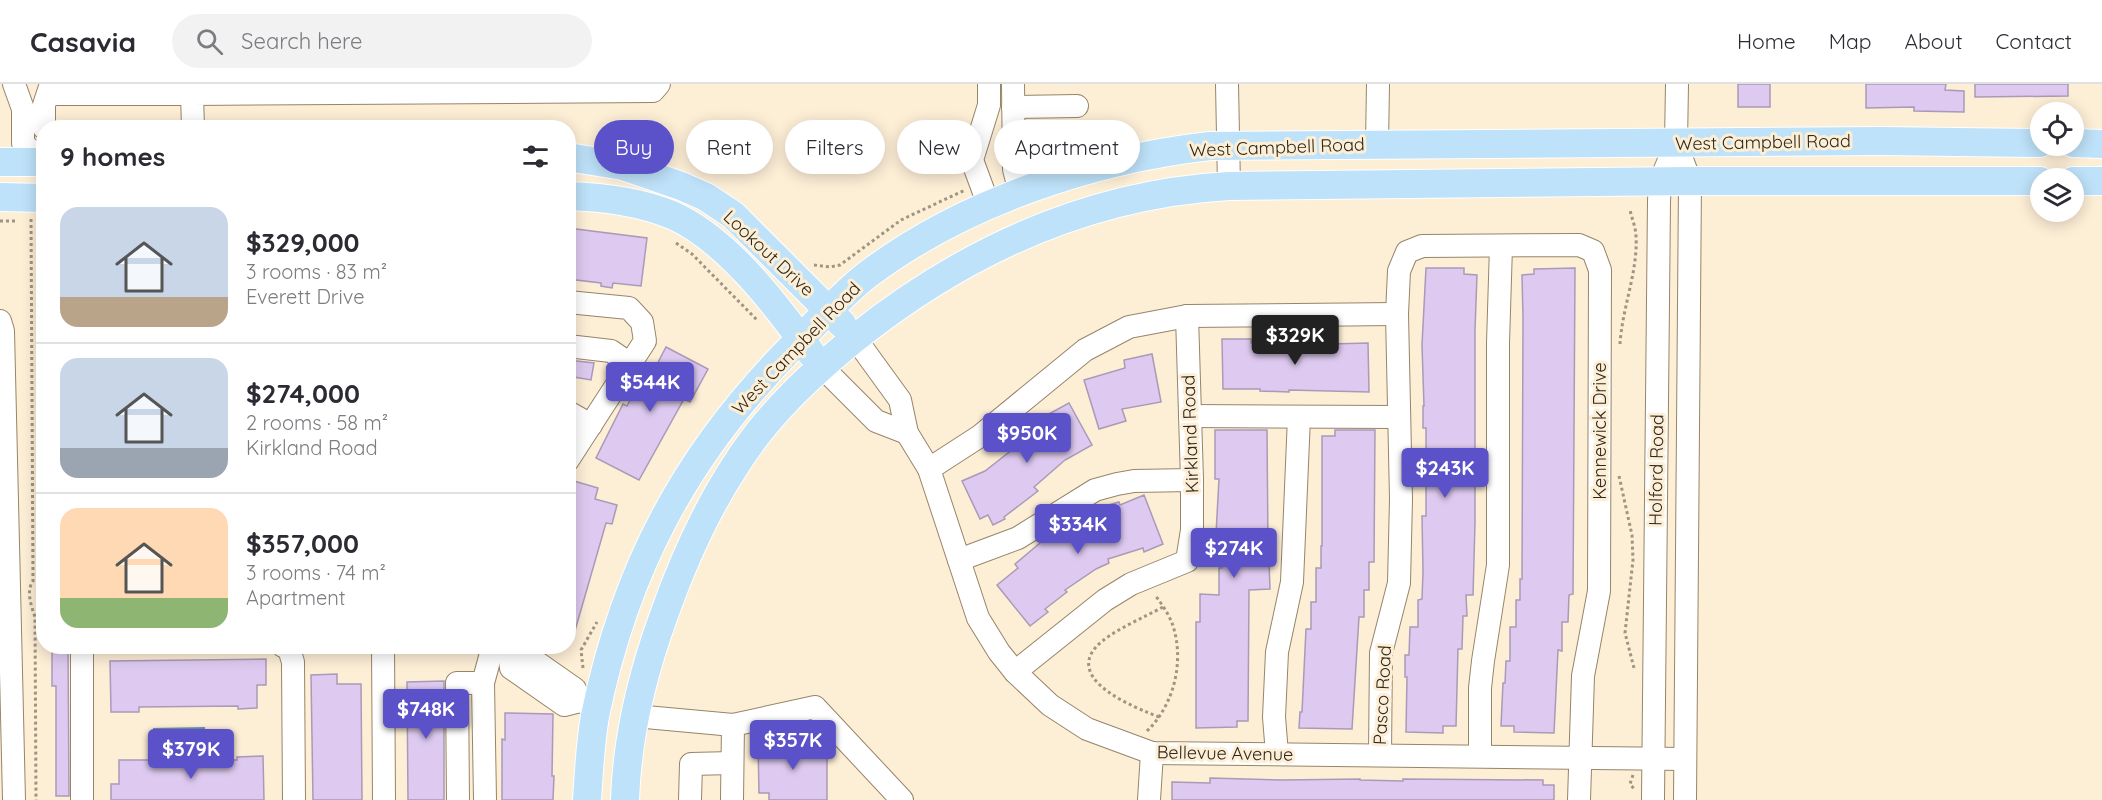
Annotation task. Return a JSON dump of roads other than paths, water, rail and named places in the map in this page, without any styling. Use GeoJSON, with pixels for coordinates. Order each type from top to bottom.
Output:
{"type":"FeatureCollection","features":[{"type":"Feature","properties":{"kind":"main road","name":"West Campbell Road"},"geometry":{"type":"LineString","coordinates":[[587,800],[590,753],[589,705],[610,658],[650,544],[668,509],[720,428],[753,389],[801,339],[866,276],[925,237],[989,206],[1095,167],[1184,149],[1229,146],[1881,141],[2030,143]]}},
{"type":"Feature","properties":{"kind":"main road"},"geometry":{"type":"LineString","coordinates":[[2084,143],[2102,144]]}},
{"type":"Feature","properties":{"kind":"main road"},"geometry":{"type":"LineString","coordinates":[[0,162],[36,155]]}},
{"type":"Feature","properties":{"kind":"main road","name":"Lookout Drive"},"geometry":{"type":"LineString","coordinates":[[576,158],[623,166],[706,197],[733,215],[804,272],[829,310],[855,338]]}},
{"type":"Feature","properties":{"kind":"main road","name":"West Campbell Road"},"geometry":{"type":"LineString","coordinates":[[625,800],[635,716],[649,657],[682,569],[735,465],[789,397],[855,338],[956,268],[1023,234],[1068,217],[1128,200],[1202,187],[1690,181],[2030,181]]}},
{"type":"Feature","properties":{"kind":"main road"},"geometry":{"type":"LineString","coordinates":[[2084,181],[2102,181]]}},
{"type":"Feature","properties":{"kind":"main road","name":"Lookout Drive"},"geometry":{"type":"LineString","coordinates":[[576,196],[647,207],[691,225],[711,239],[757,284],[821,366]]}},
{"type":"Feature","properties":{"kind":"main road"},"geometry":{"type":"LineString","coordinates":[[0,197],[36,204]]}},
{"type":"Feature","properties":{"kind":"main road"},"geometry":{"type":"LineString","coordinates":[[804,272],[828,283],[866,276]]}},
{"type":"Feature","properties":{"kind":"main road"},"geometry":{"type":"LineString","coordinates":[[589,705],[635,716]]}},
{"type":"Feature","properties":{"kind":"street"},"geometry":{"type":"LineString","coordinates":[[14,84],[23,109],[23,143],[36,153]]}},
{"type":"Feature","properties":{"kind":"street"},"geometry":{"type":"LineString","coordinates":[[44,120],[44,105],[50,89],[192,94],[328,88],[653,91],[659,84]]}},
{"type":"Feature","properties":{"kind":"street"},"geometry":{"type":"LineString","coordinates":[[989,84],[989,105],[972,160],[989,206]]}},
{"type":"Feature","properties":{"kind":"street"},"geometry":{"type":"LineString","coordinates":[[1013,84],[1014,169],[1020,193]]}},
{"type":"Feature","properties":{"kind":"street"},"geometry":{"type":"LineString","coordinates":[[1227,84],[1229,186]]}},
{"type":"Feature","properties":{"kind":"street"},"geometry":{"type":"LineString","coordinates":[[1377,144],[1378,84]]}},
{"type":"Feature","properties":{"kind":"street","name":"Holford Road"},"geometry":{"type":"LineString","coordinates":[[1677,84],[1676,143],[1690,181],[1685,800]]}},
{"type":"Feature","properties":{"kind":"street"},"geometry":{"type":"LineString","coordinates":[[192,94],[193,120]]}},
{"type":"Feature","properties":{"kind":"street"},"geometry":{"type":"LineString","coordinates":[[1013,107],[1077,106]]}},
{"type":"Feature","properties":{"kind":"street","name":"Holford Road"},"geometry":{"type":"LineString","coordinates":[[1653,800],[1658,238],[1660,182],[1676,143]]}},
{"type":"Feature","properties":{"kind":"street","name":"Kennewick Drive"},"geometry":{"type":"LineString","coordinates":[[1407,252],[1422,246],[1580,245],[1593,251],[1600,270],[1599,591],[1583,676],[1579,800]]}},
{"type":"Feature","properties":{"kind":"street"},"geometry":{"type":"LineString","coordinates":[[1480,755],[1481,679],[1498,565],[1498,343],[1501,246]]}},
{"type":"Feature","properties":{"kind":"street","name":"Pasco Road"},"geometry":{"type":"LineString","coordinates":[[1380,754],[1381,653],[1399,583],[1401,499],[1397,314],[1399,271],[1407,252]]}},
{"type":"Feature","properties":{"kind":"street"},"geometry":{"type":"LineString","coordinates":[[576,303],[629,308],[642,322],[645,341],[576,448]]}},
{"type":"Feature","properties":{"kind":"street"},"geometry":{"type":"LineString","coordinates":[[929,469],[980,436],[1085,350],[1129,327],[1186,316],[1397,314]]}},
{"type":"Feature","properties":{"kind":"street","name":"Kirkland Road"},"geometry":{"type":"LineString","coordinates":[[1015,672],[1105,600],[1131,584],[1187,561],[1192,530],[1192,480],[1186,316]]}},
{"type":"Feature","properties":{"kind":"street"},"geometry":{"type":"LineString","coordinates":[[0,321],[3,331],[14,800]]}},
{"type":"Feature","properties":{"kind":"street","name":"Bellevue Avenue"},"geometry":{"type":"LineString","coordinates":[[855,338],[900,400],[907,433],[929,469],[978,618],[999,652],[1015,672],[1050,705],[1087,729],[1148,743],[1277,754],[1685,759]]}},
{"type":"Feature","properties":{"kind":"street"},"geometry":{"type":"LineString","coordinates":[[576,347],[611,351],[630,364]]}},
{"type":"Feature","properties":{"kind":"street"},"geometry":{"type":"LineString","coordinates":[[821,366],[876,421],[907,433]]}},
{"type":"Feature","properties":{"kind":"street"},"geometry":{"type":"LineString","coordinates":[[1190,416],[1399,417]]}},
{"type":"Feature","properties":{"kind":"street"},"geometry":{"type":"LineString","coordinates":[[576,417],[591,425]]}},
{"type":"Feature","properties":{"kind":"street"},"geometry":{"type":"LineString","coordinates":[[1277,754],[1274,717],[1277,652],[1292,582],[1299,417]]}},
{"type":"Feature","properties":{"kind":"street"},"geometry":{"type":"LineString","coordinates":[[959,560],[1018,538],[1095,490],[1134,481],[1192,480]]}},
{"type":"Feature","properties":{"kind":"street"},"geometry":{"type":"LineString","coordinates":[[82,654],[82,800]]}},
{"type":"Feature","properties":{"kind":"street"},"geometry":{"type":"LineString","coordinates":[[290,654],[293,662],[294,800]]}},
{"type":"Feature","properties":{"kind":"street"},"geometry":{"type":"LineString","coordinates":[[383,654],[384,800]]}},
{"type":"Feature","properties":{"kind":"street"},"geometry":{"type":"LineString","coordinates":[[485,800],[483,683],[497,654]]}},
{"type":"Feature","properties":{"kind":"street"},"geometry":{"type":"LineString","coordinates":[[525,654],[552,685],[575,689],[589,705]]}},
{"type":"Feature","properties":{"kind":"street"},"geometry":{"type":"LineString","coordinates":[[458,800],[457,683],[483,683]]}},
{"type":"Feature","properties":{"kind":"street"},"geometry":{"type":"LineString","coordinates":[[635,716],[733,725],[815,707],[902,800]]}},
{"type":"Feature","properties":{"kind":"street"},"geometry":{"type":"LineString","coordinates":[[732,800],[733,725]]}},
{"type":"Feature","properties":{"kind":"street"},"geometry":{"type":"LineString","coordinates":[[1148,743],[1149,800]]}},
{"type":"Feature","properties":{"kind":"street"},"geometry":{"type":"LineString","coordinates":[[690,800],[691,764],[732,763]]}},
{"type":"Feature","properties":{"kind":"water"},"geometry":{"type":"Polygon","coordinates":[[[205,727],[206,741],[153,742],[153,728],[205,727]]]}}]}
